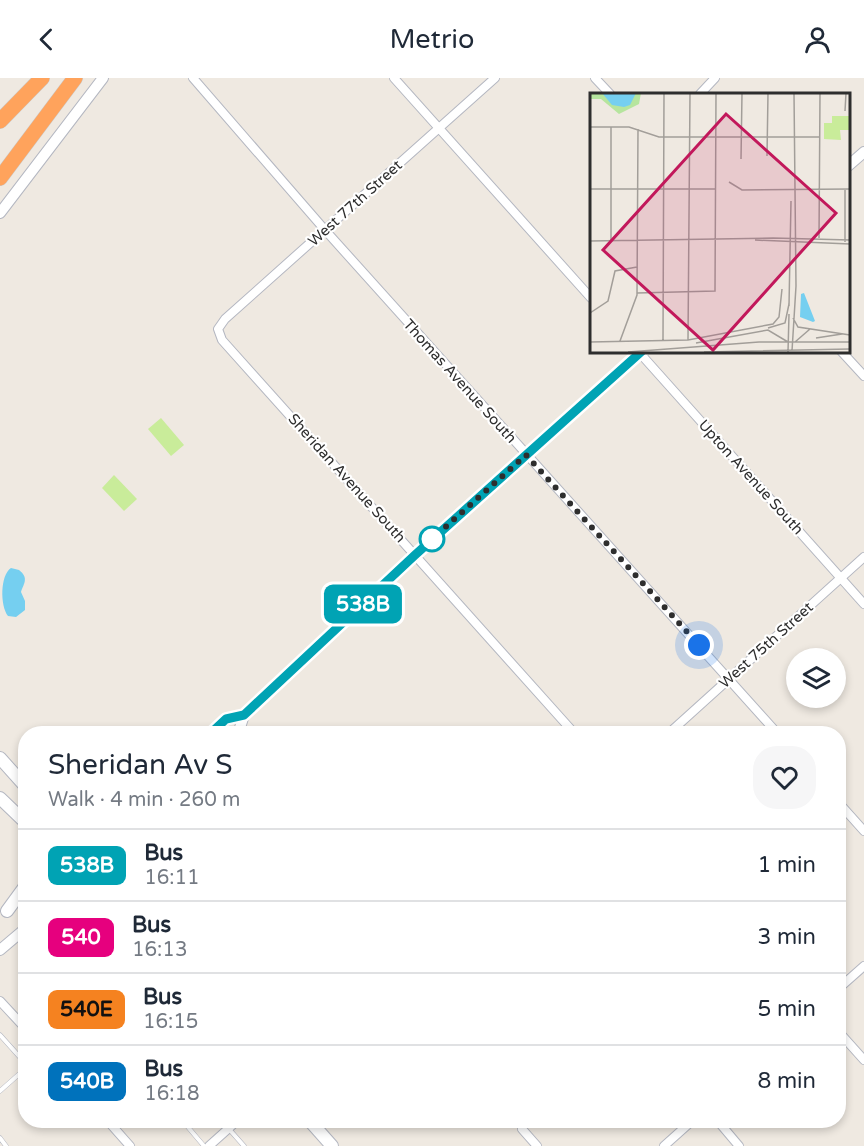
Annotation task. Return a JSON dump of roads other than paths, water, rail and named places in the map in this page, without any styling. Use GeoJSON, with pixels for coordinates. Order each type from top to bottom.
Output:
{"type":"FeatureCollection","features":[{"type":"Feature","properties":{"kind":"highway"},"geometry":{"type":"LineString","coordinates":[[0,121],[42,78]]}},
{"type":"Feature","properties":{"kind":"highway"},"geometry":{"type":"LineString","coordinates":[[0,178],[75,78]]}},
{"type":"Feature","properties":{"kind":"main road"},"geometry":{"type":"LineString","coordinates":[[0,758],[18,778]]}},
{"type":"Feature","properties":{"kind":"main road"},"geometry":{"type":"LineString","coordinates":[[0,798],[18,816]]}},
{"type":"Feature","properties":{"kind":"main road"},"geometry":{"type":"LineString","coordinates":[[11,810],[18,821]]}},
{"type":"Feature","properties":{"kind":"main road"},"geometry":{"type":"LineString","coordinates":[[3,914],[18,895]]}},
{"type":"Feature","properties":{"kind":"main road"},"geometry":{"type":"LineString","coordinates":[[316,1128],[332,1146]]}},
{"type":"Feature","properties":{"kind":"street"},"geometry":{"type":"LineString","coordinates":[[0,213],[103,78]]}},
{"type":"Feature","properties":{"kind":"street","name":"Thomas Avenue South"},"geometry":{"type":"LineString","coordinates":[[193,78],[325,230],[771,726]]}},
{"type":"Feature","properties":{"kind":"street"},"geometry":{"type":"LineString","coordinates":[[394,78],[590,297]]}},
{"type":"Feature","properties":{"kind":"street","name":"West 77th Street"},"geometry":{"type":"LineString","coordinates":[[218,329],[225,319],[495,78]]}},
{"type":"Feature","properties":{"kind":"street"},"geometry":{"type":"LineString","coordinates":[[595,78],[609,93]]}},
{"type":"Feature","properties":{"kind":"street"},"geometry":{"type":"LineString","coordinates":[[701,93],[715,78]]}},
{"type":"Feature","properties":{"kind":"street"},"geometry":{"type":"LineString","coordinates":[[849,165],[864,152]]}},
{"type":"Feature","properties":{"kind":"street","name":"Sheridan Avenue South"},"geometry":{"type":"LineString","coordinates":[[218,329],[222,340],[568,726]]}},
{"type":"Feature","properties":{"kind":"street"},"geometry":{"type":"LineString","coordinates":[[241,726],[244,715],[415,555],[640,352]]}},
{"type":"Feature","properties":{"kind":"street","name":"Upton Avenue South"},"geometry":{"type":"LineString","coordinates":[[640,352],[864,603]]}},
{"type":"Feature","properties":{"kind":"street"},"geometry":{"type":"LineString","coordinates":[[842,352],[864,376]]}},
{"type":"Feature","properties":{"kind":"street","name":"West 75th Street"},"geometry":{"type":"LineString","coordinates":[[677,726],[864,557]]}},
{"type":"Feature","properties":{"kind":"street"},"geometry":{"type":"LineString","coordinates":[[219,726],[226,719],[244,715]]}},
{"type":"Feature","properties":{"kind":"street"},"geometry":{"type":"LineString","coordinates":[[846,811],[864,831]]}},
{"type":"Feature","properties":{"kind":"street"},"geometry":{"type":"LineString","coordinates":[[3,914],[18,902]]}},
{"type":"Feature","properties":{"kind":"street"},"geometry":{"type":"LineString","coordinates":[[0,950],[18,935]]}},
{"type":"Feature","properties":{"kind":"street"},"geometry":{"type":"LineString","coordinates":[[846,982],[864,966]]}},
{"type":"Feature","properties":{"kind":"street"},"geometry":{"type":"LineString","coordinates":[[0,1001],[18,1020]]}},
{"type":"Feature","properties":{"kind":"street"},"geometry":{"type":"LineString","coordinates":[[846,1040],[864,1060]]}},
{"type":"Feature","properties":{"kind":"street"},"geometry":{"type":"LineString","coordinates":[[114,1128],[130,1146]]}},
{"type":"Feature","properties":{"kind":"street"},"geometry":{"type":"LineString","coordinates":[[209,1146],[227,1128]]}},
{"type":"Feature","properties":{"kind":"street"},"geometry":{"type":"LineString","coordinates":[[664,1146],[684,1128]]}},
{"type":"Feature","properties":{"kind":"street"},"geometry":{"type":"LineString","coordinates":[[724,1128],[739,1146]]}},
{"type":"Feature","properties":{"kind":"street"},"geometry":{"type":"LineString","coordinates":[[522,1129],[537,1146]]}},
{"type":"Feature","properties":{"kind":"lane"},"geometry":{"type":"LineString","coordinates":[[0,1035],[18,1056]]}},
{"type":"Feature","properties":{"kind":"lane"},"geometry":{"type":"LineString","coordinates":[[0,1090],[18,1073]]}},
{"type":"Feature","properties":{"kind":"lane"},"geometry":{"type":"LineString","coordinates":[[189,1128],[204,1146]]}},
{"type":"Feature","properties":{"kind":"lane"},"geometry":{"type":"LineString","coordinates":[[233,1128],[244,1146]]}},
{"type":"Feature","properties":{"kind":"lane"},"geometry":{"type":"LineString","coordinates":[[0,1138],[6,1146]]}},
{"type":"Feature","properties":{"kind":"water"},"geometry":{"type":"Polygon","coordinates":[[[11,568],[19,570],[25,578],[21,592],[25,601],[25,610],[16,617],[8,616],[3,598],[3,584],[11,568]]]}}]}
